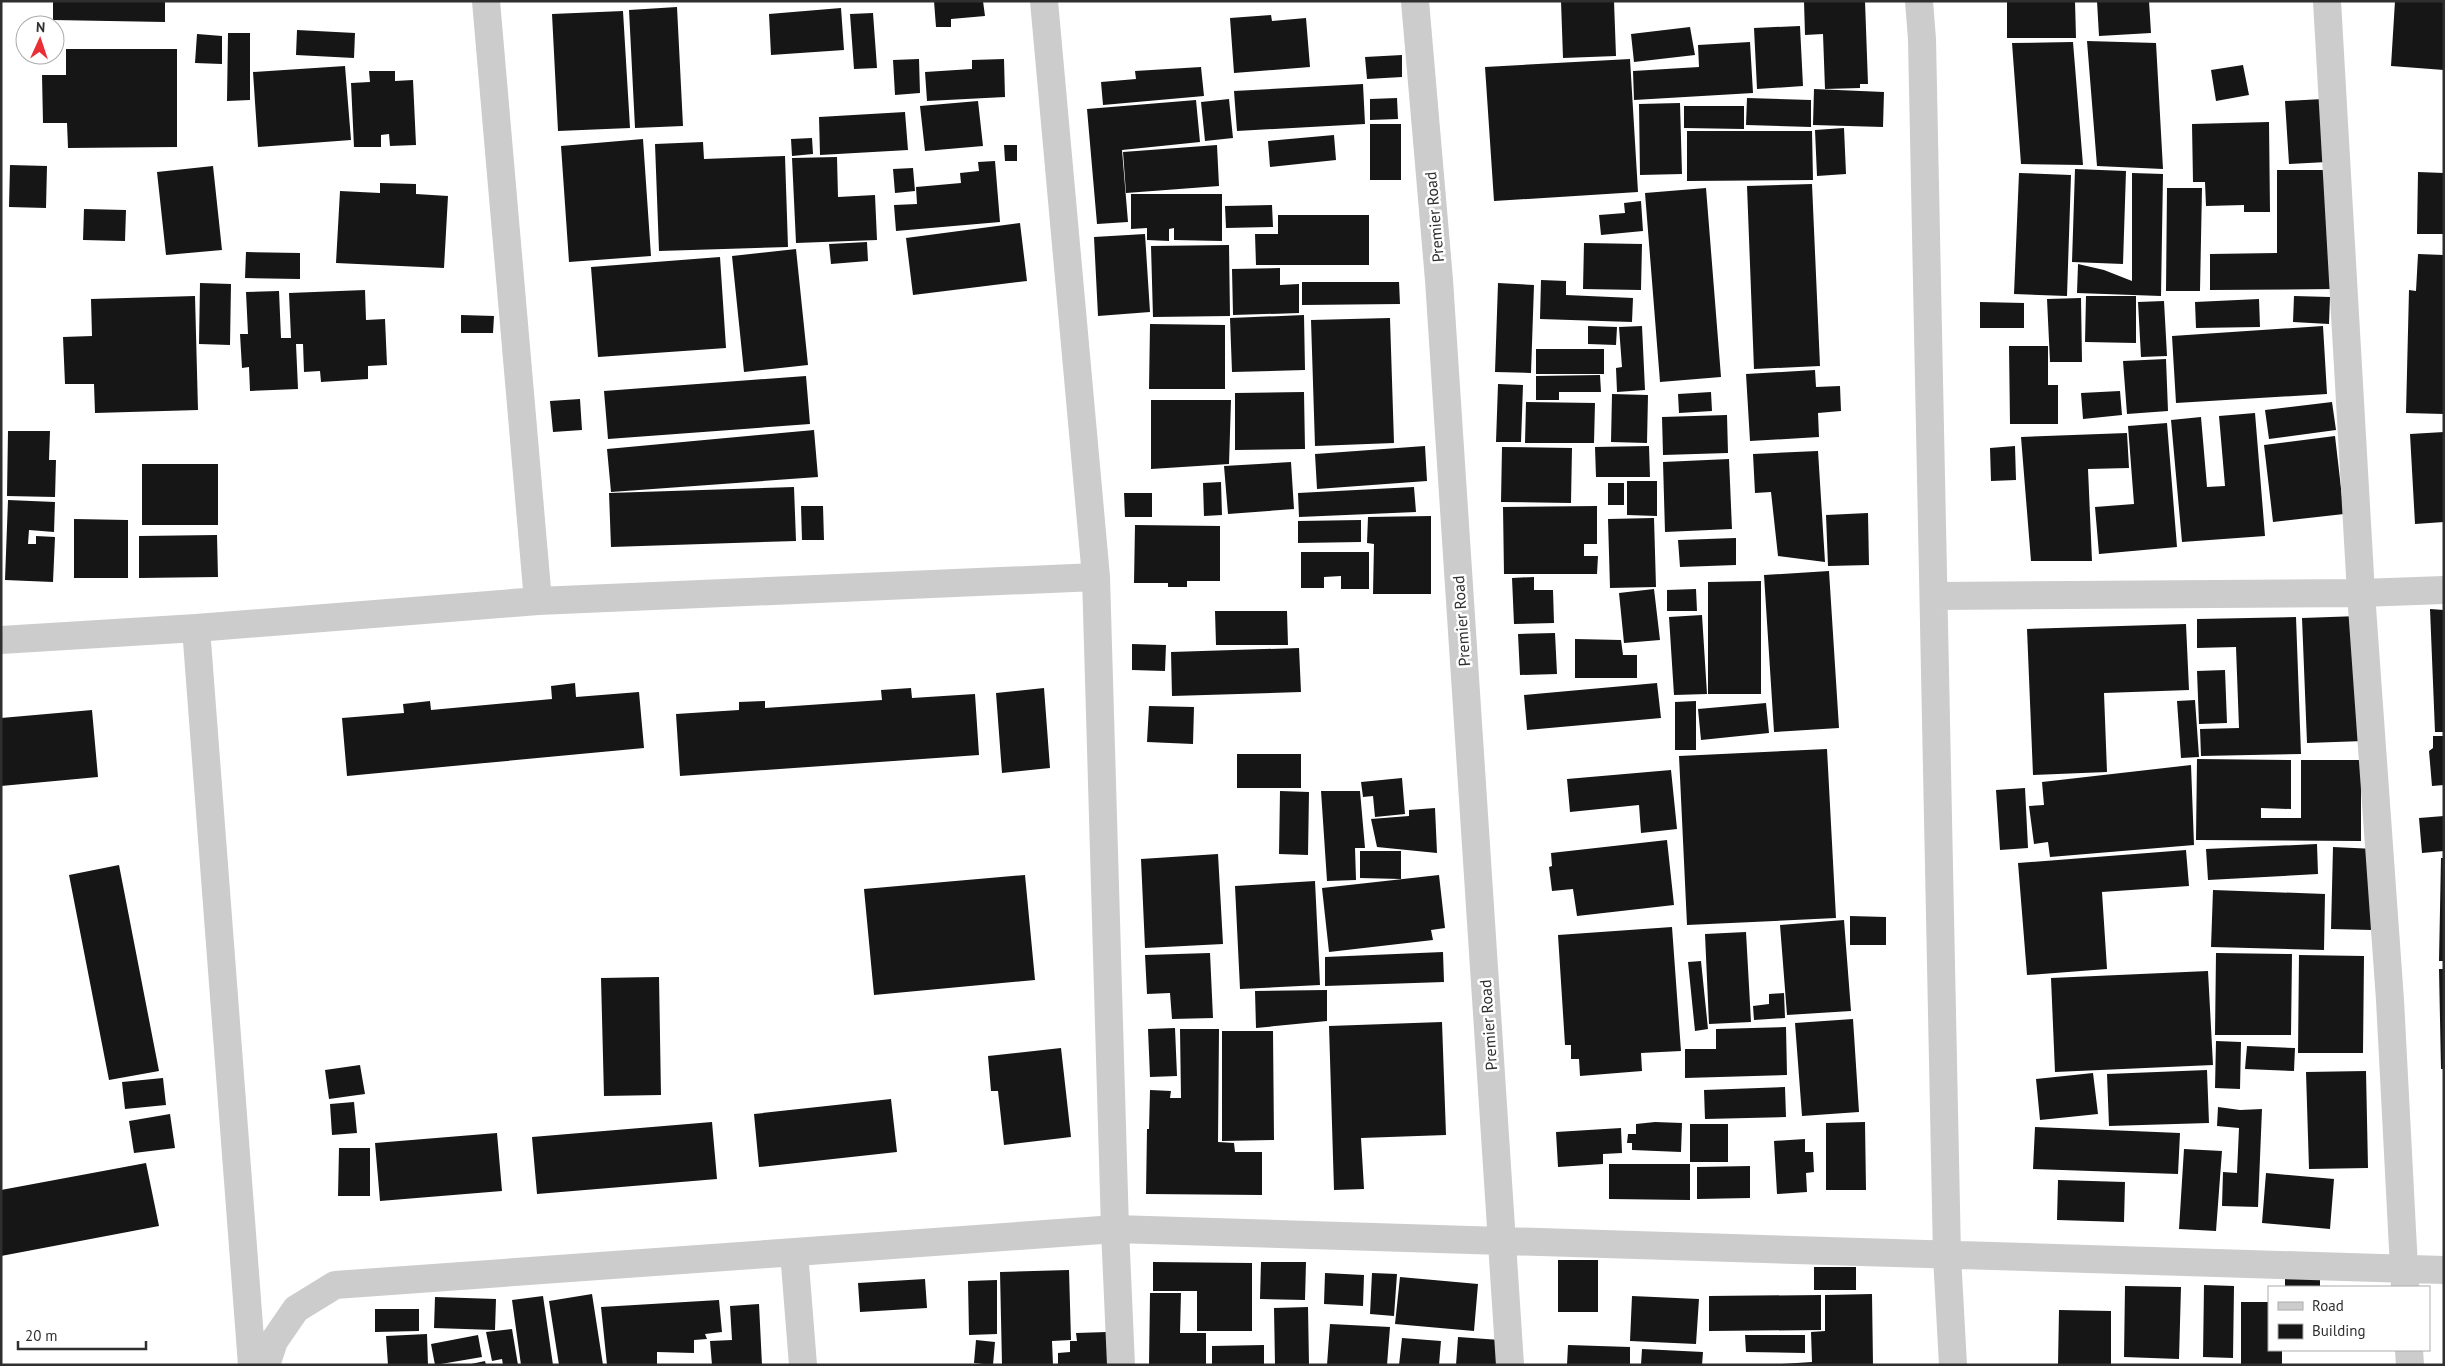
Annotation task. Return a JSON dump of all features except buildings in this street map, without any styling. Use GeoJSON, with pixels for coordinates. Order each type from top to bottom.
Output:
{"type":"FeatureCollection","features":[{"type":"Feature","properties":{"kind":"street"},"geometry":{"type":"LineString","coordinates":[[486,1],[538,601]]}},
{"type":"Feature","properties":{"kind":"street"},"geometry":{"type":"LineString","coordinates":[[1044,1],[1096,577],[1115,1228],[1121,1365]]}},
{"type":"Feature","properties":{"kind":"street","name":"Premier Road"},"geometry":{"type":"LineString","coordinates":[[1415,1],[1439,280],[1510,1365]]}},
{"type":"Feature","properties":{"kind":"street"},"geometry":{"type":"LineString","coordinates":[[1919,1],[1922,59],[1948,1256],[1953,1365]]}},
{"type":"Feature","properties":{"kind":"street"},"geometry":{"type":"LineString","coordinates":[[2327,1],[2361,593],[2390,1000],[2405,1279]]}},
{"type":"Feature","properties":{"kind":"street"},"geometry":{"type":"LineString","coordinates":[[1,640],[196,628],[538,601],[1096,577]]}},
{"type":"Feature","properties":{"kind":"street"},"geometry":{"type":"LineString","coordinates":[[1934,596],[2361,593],[2444,590]]}},
{"type":"Feature","properties":{"kind":"street"},"geometry":{"type":"LineString","coordinates":[[196,628],[252,1365]]}},
{"type":"Feature","properties":{"kind":"street"},"geometry":{"type":"LineString","coordinates":[[266,1365],[274,1341],[296,1309],[335,1285],[1115,1228],[1948,1256],[2405,1279],[2444,1270]]}},
{"type":"Feature","properties":{"kind":"street"},"geometry":{"type":"LineString","coordinates":[[794,1252],[803,1365]]}},
{"type":"Feature","properties":{"kind":"street"},"geometry":{"type":"LineString","coordinates":[[2409,1351],[2410,1365]]}}]}
